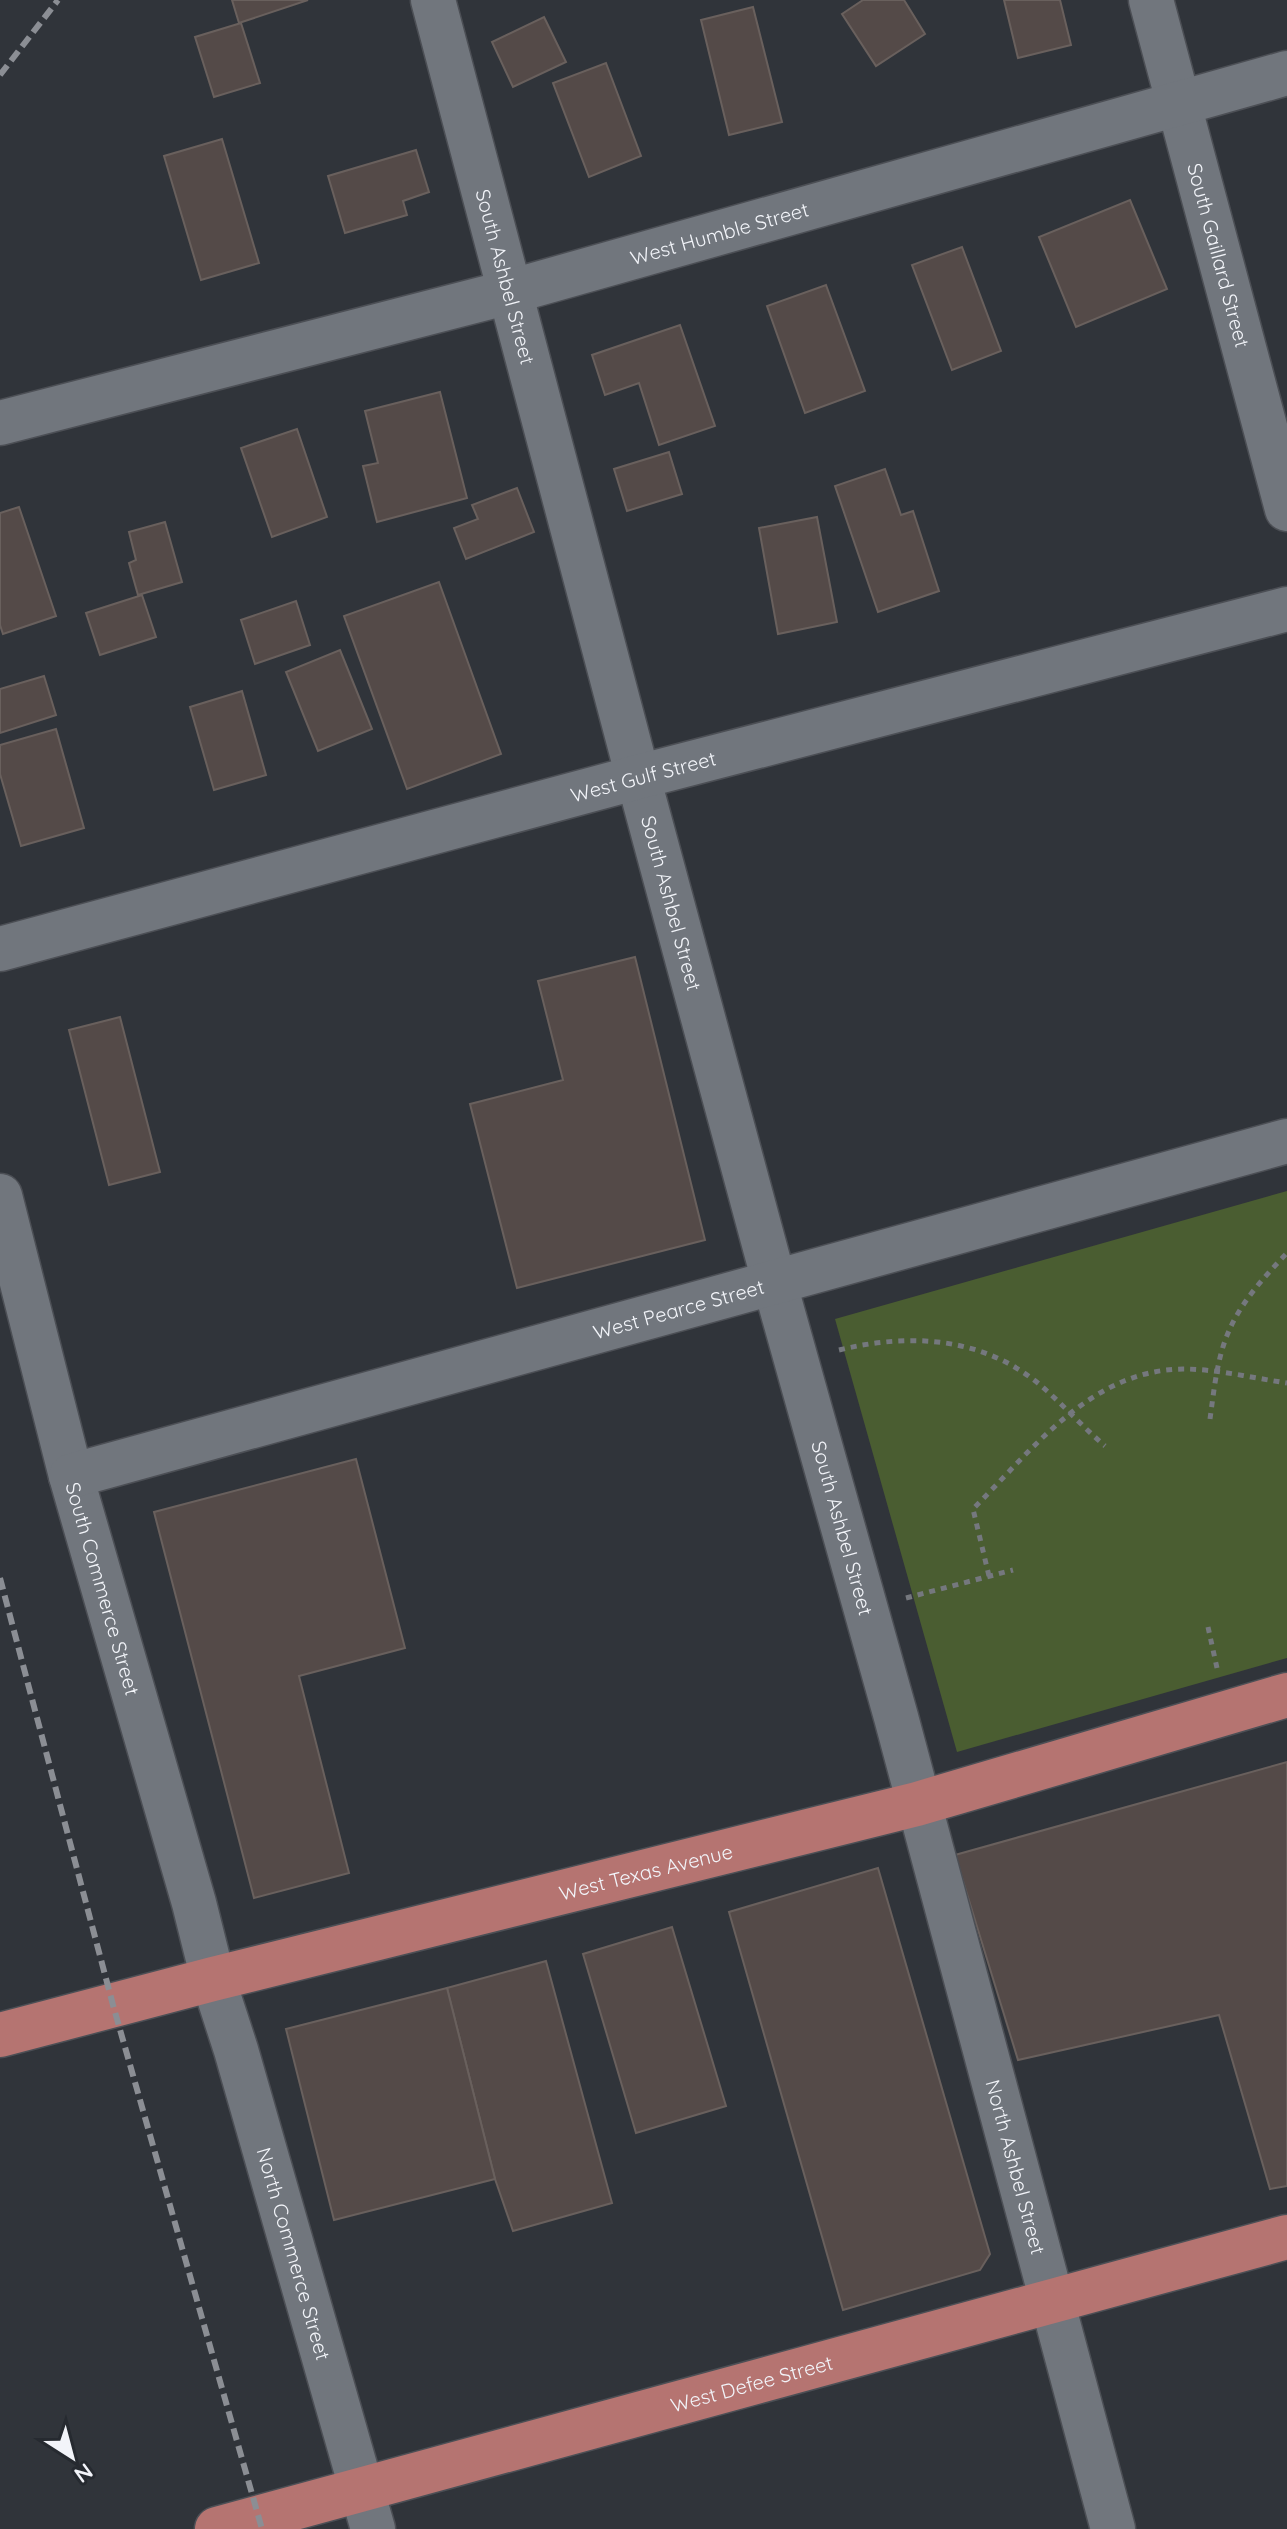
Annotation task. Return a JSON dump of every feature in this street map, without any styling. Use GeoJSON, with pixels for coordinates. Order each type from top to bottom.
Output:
{"type":"FeatureCollection","features":[{"type":"Feature","properties":{"kind":"main road","name":"West Texas Avenue"},"geometry":{"type":"LineString","coordinates":[[0,2035],[917,1804],[1287,1695]]}},
{"type":"Feature","properties":{"kind":"main road","name":"West Defee Street"},"geometry":{"type":"LineString","coordinates":[[217,2529],[367,2509],[1053,2300],[1287,2237]]}},
{"type":"Feature","properties":{"kind":"street","name":"South Ashbel Street"},"geometry":{"type":"LineString","coordinates":[[433,0],[638,777],[917,1804]]}},
{"type":"Feature","properties":{"kind":"street","name":"South Gaillard Street"},"geometry":{"type":"LineString","coordinates":[[1151,0],[1287,509]]}},
{"type":"Feature","properties":{"kind":"street","name":"West Humble Street"},"geometry":{"type":"LineString","coordinates":[[0,423],[509,292],[1287,73]]}},
{"type":"Feature","properties":{"kind":"street","name":"West Gulf Street"},"geometry":{"type":"LineString","coordinates":[[0,949],[638,777],[1287,609]]}},
{"type":"Feature","properties":{"kind":"street","name":"West Pearce Street"},"geometry":{"type":"LineString","coordinates":[[71,1476],[1287,1141]]}},
{"type":"Feature","properties":{"kind":"street","name":"South Commerce Street"},"geometry":{"type":"LineString","coordinates":[[0,1196],[71,1476],[213,1979]]}},
{"type":"Feature","properties":{"kind":"street","name":"North Ashbel Street"},"geometry":{"type":"LineString","coordinates":[[917,1804],[1113,2529]]}},
{"type":"Feature","properties":{"kind":"street","name":"North Commerce Street"},"geometry":{"type":"LineString","coordinates":[[213,1979],[367,2509]]}},
{"type":"Feature","properties":{"kind":"path"},"geometry":{"type":"LineString","coordinates":[[1210,1419],[1217,1372],[1228,1333],[1255,1287],[1287,1253]]}},
{"type":"Feature","properties":{"kind":"path"},"geometry":{"type":"LineString","coordinates":[[796,1361],[873,1342],[929,1339],[967,1346],[1002,1360],[1046,1390],[1105,1446]]}},
{"type":"Feature","properties":{"kind":"path"},"geometry":{"type":"LineString","coordinates":[[989,1576],[973,1509],[1068,1414],[1097,1393],[1129,1378],[1182,1369],[1287,1383]]}},
{"type":"Feature","properties":{"kind":"path"},"geometry":{"type":"LineString","coordinates":[[866,1609],[1013,1570]]}},
{"type":"Feature","properties":{"kind":"green space"},"geometry":{"type":"Polygon","coordinates":[[[1287,1191],[1287,1658],[957,1752],[835,1319],[1287,1191]]]}},
{"type":"Feature","properties":{"kind":"building"},"geometry":{"type":"Polygon","coordinates":[[[232,0],[308,0],[239,23],[232,0]]]}},
{"type":"Feature","properties":{"kind":"building"},"geometry":{"type":"Polygon","coordinates":[[[863,0],[904,0],[925,34],[876,66],[842,14],[863,0]]]}},
{"type":"Feature","properties":{"kind":"building"},"geometry":{"type":"Polygon","coordinates":[[[1004,0],[1060,0],[1071,45],[1018,58],[1004,0]]]}},
{"type":"Feature","properties":{"kind":"building"},"geometry":{"type":"Polygon","coordinates":[[[753,7],[782,122],[729,135],[701,20],[753,7]]]}},
{"type":"Feature","properties":{"kind":"building"},"geometry":{"type":"Polygon","coordinates":[[[544,17],[566,62],[513,87],[492,42],[544,17]]]}},
{"type":"Feature","properties":{"kind":"building"},"geometry":{"type":"Polygon","coordinates":[[[241,23],[260,83],[214,97],[195,37],[241,23]]]}},
{"type":"Feature","properties":{"kind":"building"},"geometry":{"type":"Polygon","coordinates":[[[606,63],[641,156],[589,177],[553,83],[606,63]]]}},
{"type":"Feature","properties":{"kind":"building"},"geometry":{"type":"Polygon","coordinates":[[[222,139],[259,263],[201,280],[164,156],[222,139]]]}},
{"type":"Feature","properties":{"kind":"building"},"geometry":{"type":"Polygon","coordinates":[[[416,150],[429,192],[403,201],[407,215],[345,233],[328,176],[416,150]]]}},
{"type":"Feature","properties":{"kind":"building"},"geometry":{"type":"Polygon","coordinates":[[[1130,200],[1167,289],[1076,327],[1039,237],[1130,200]]]}},
{"type":"Feature","properties":{"kind":"building"},"geometry":{"type":"Polygon","coordinates":[[[962,247],[1001,351],[952,370],[912,265],[962,247]]]}},
{"type":"Feature","properties":{"kind":"building"},"geometry":{"type":"Polygon","coordinates":[[[826,285],[865,391],[805,413],[767,306],[826,285]]]}},
{"type":"Feature","properties":{"kind":"building"},"geometry":{"type":"Polygon","coordinates":[[[680,325],[715,426],[659,445],[639,383],[605,395],[592,355],[680,325]]]}},
{"type":"Feature","properties":{"kind":"building"},"geometry":{"type":"Polygon","coordinates":[[[440,392],[467,498],[377,522],[363,466],[378,463],[365,411],[440,392]]]}},
{"type":"Feature","properties":{"kind":"building"},"geometry":{"type":"Polygon","coordinates":[[[297,429],[327,517],[272,537],[241,448],[297,429]]]}},
{"type":"Feature","properties":{"kind":"building"},"geometry":{"type":"Polygon","coordinates":[[[669,452],[682,494],[627,511],[614,469],[669,452]]]}},
{"type":"Feature","properties":{"kind":"building"},"geometry":{"type":"Polygon","coordinates":[[[885,469],[901,515],[913,511],[939,591],[878,612],[835,486],[885,469]]]}},
{"type":"Feature","properties":{"kind":"building"},"geometry":{"type":"Polygon","coordinates":[[[517,488],[534,532],[466,559],[454,528],[478,519],[472,505],[517,488]]]}},
{"type":"Feature","properties":{"kind":"building"},"geometry":{"type":"Polygon","coordinates":[[[19,507],[56,616],[3,634],[0,625],[0,513],[19,507]]]}},
{"type":"Feature","properties":{"kind":"building"},"geometry":{"type":"Polygon","coordinates":[[[817,517],[837,622],[778,634],[759,528],[817,517]]]}},
{"type":"Feature","properties":{"kind":"building"},"geometry":{"type":"Polygon","coordinates":[[[165,522],[182,582],[138,595],[129,563],[136,560],[129,532],[165,522]]]}},
{"type":"Feature","properties":{"kind":"building"},"geometry":{"type":"Polygon","coordinates":[[[439,582],[501,754],[407,789],[344,616],[439,582]]]}},
{"type":"Feature","properties":{"kind":"building"},"geometry":{"type":"Polygon","coordinates":[[[142,595],[156,637],[100,655],[86,613],[142,595]]]}},
{"type":"Feature","properties":{"kind":"building"},"geometry":{"type":"Polygon","coordinates":[[[296,601],[310,645],[255,664],[241,620],[296,601]]]}},
{"type":"Feature","properties":{"kind":"building"},"geometry":{"type":"Polygon","coordinates":[[[340,650],[372,729],[318,751],[286,672],[340,650]]]}},
{"type":"Feature","properties":{"kind":"building"},"geometry":{"type":"Polygon","coordinates":[[[44,676],[56,715],[0,733],[0,689],[44,676]]]}},
{"type":"Feature","properties":{"kind":"building"},"geometry":{"type":"Polygon","coordinates":[[[242,691],[266,775],[214,790],[190,707],[242,691]]]}},
{"type":"Feature","properties":{"kind":"building"},"geometry":{"type":"Polygon","coordinates":[[[56,729],[84,828],[21,846],[0,774],[0,745],[56,729]]]}},
{"type":"Feature","properties":{"kind":"building"},"geometry":{"type":"Polygon","coordinates":[[[635,957],[705,1240],[517,1288],[470,1104],[563,1080],[538,981],[635,957]]]}},
{"type":"Feature","properties":{"kind":"building"},"geometry":{"type":"Polygon","coordinates":[[[120,1017],[160,1172],[109,1185],[69,1030],[120,1017]]]}},
{"type":"Feature","properties":{"kind":"building"},"geometry":{"type":"Polygon","coordinates":[[[356,1459],[405,1648],[299,1676],[349,1873],[254,1898],[154,1512],[356,1459]]]}},
{"type":"Feature","properties":{"kind":"building"},"geometry":{"type":"Polygon","coordinates":[[[1287,1762],[1287,2186],[1270,2189],[1219,2015],[1018,2060],[955,1855],[1287,1762]]]}},
{"type":"Feature","properties":{"kind":"building"},"geometry":{"type":"Polygon","coordinates":[[[878,1868],[990,2254],[980,2270],[843,2310],[729,1912],[878,1868]]]}},
{"type":"Feature","properties":{"kind":"building"},"geometry":{"type":"Polygon","coordinates":[[[672,1927],[726,2106],[636,2133],[583,1954],[672,1927]]]}},
{"type":"Feature","properties":{"kind":"building"},"geometry":{"type":"Polygon","coordinates":[[[546,1961],[612,2203],[513,2231],[495,2179],[447,1988],[546,1961]]]}},
{"type":"Feature","properties":{"kind":"building"},"geometry":{"type":"Polygon","coordinates":[[[447,1988],[495,2179],[334,2220],[286,2029],[447,1988]]]}},
{"type":"Feature","properties":{"kind":"railway"},"geometry":{"type":"LineString","coordinates":[[0,75],[58,0]]}},
{"type":"Feature","properties":{"kind":"railway"},"geometry":{"type":"LineString","coordinates":[[0,1578],[113,2005],[262,2529]]}}]}
